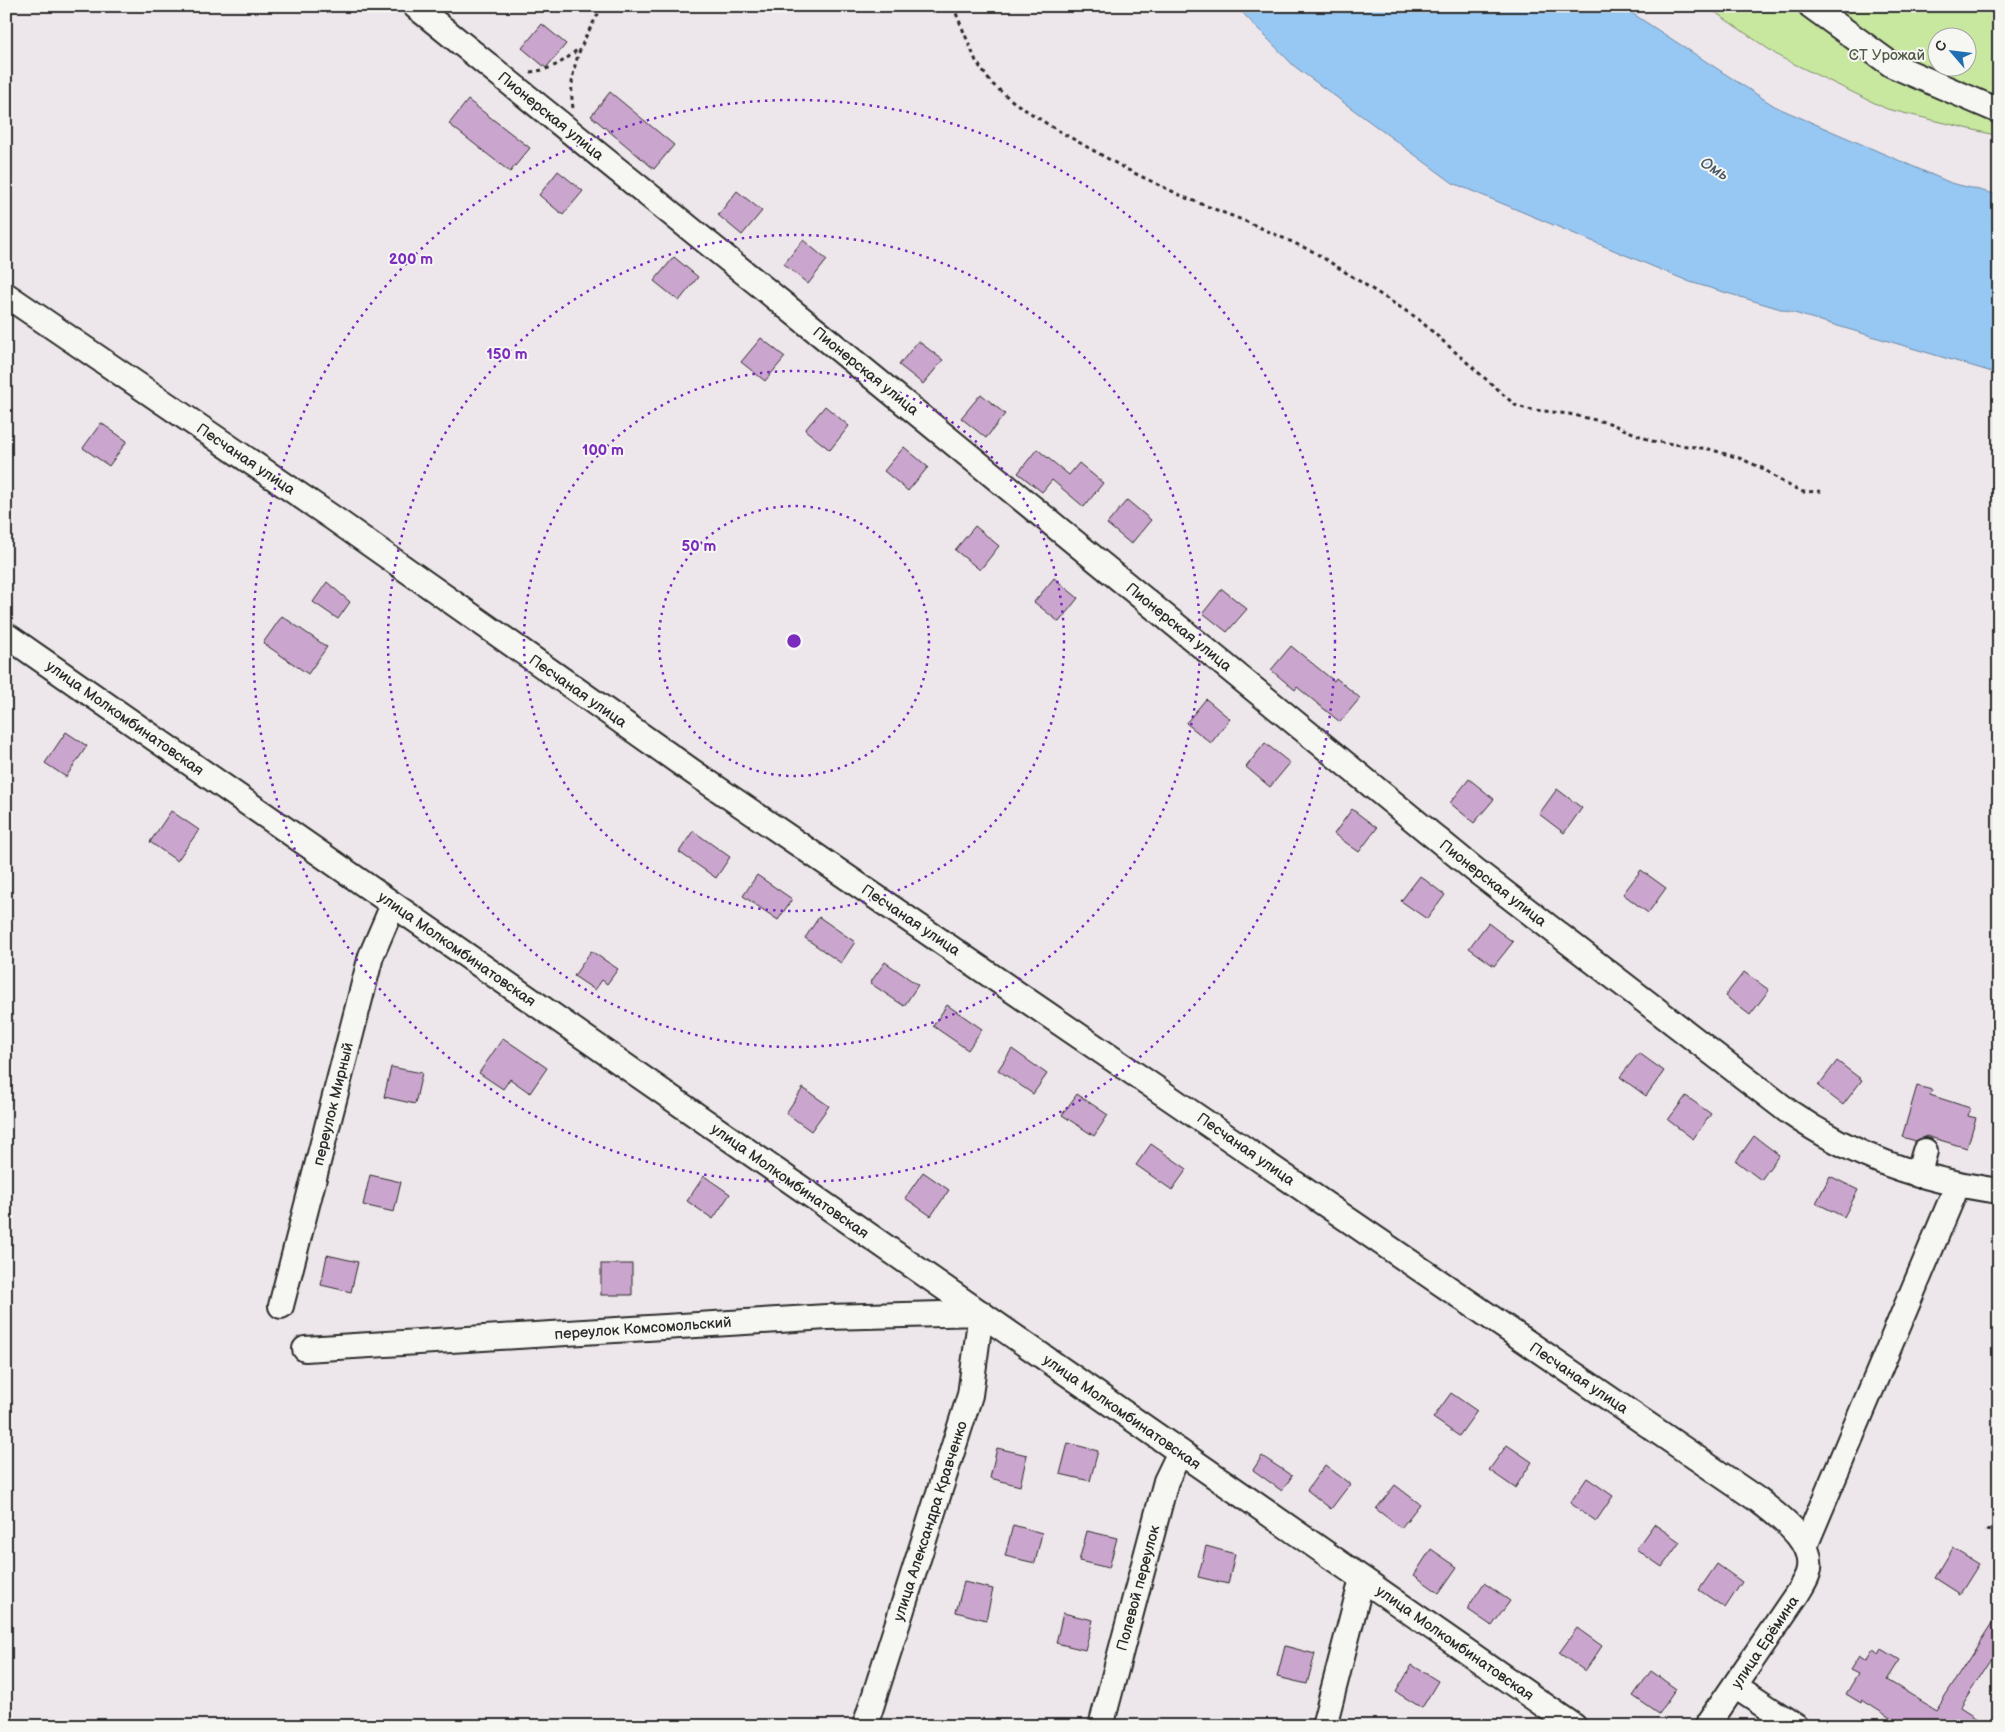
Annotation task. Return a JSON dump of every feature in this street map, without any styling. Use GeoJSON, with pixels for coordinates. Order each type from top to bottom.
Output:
{"type":"FeatureCollection","features":[{"type":"Feature","properties":{"kind":"street","name":"Пионерская улица"},"geometry":{"type":"LineString","coordinates":[[415,6],[1475,870],[1789,1112],[1840,1144],[1882,1163],[1918,1175],[1978,1188]]}},
{"type":"Feature","properties":{"kind":"street"},"geometry":{"type":"LineString","coordinates":[[1811,6],[1892,65],[1999,111]]}},
{"type":"Feature","properties":{"kind":"street","name":"Песчаная улица"},"geometry":{"type":"LineString","coordinates":[[6,295],[333,518],[701,777],[1758,1500],[1780,1518],[1807,1549]]}},
{"type":"Feature","properties":{"kind":"street","name":"улица Молкомбинатовская"},"geometry":{"type":"LineString","coordinates":[[6,635],[1574,1726]]}},
{"type":"Feature","properties":{"kind":"street","name":"переулок Мирный"},"geometry":{"type":"LineString","coordinates":[[281,1306],[371,956],[393,905]]}},
{"type":"Feature","properties":{"kind":"street"},"geometry":{"type":"LineString","coordinates":[[1918,1175],[1925,1151]]}},
{"type":"Feature","properties":{"kind":"street","name":"улица Ерёмина"},"geometry":{"type":"LineString","coordinates":[[1707,1726],[1798,1594],[1808,1572],[1807,1549],[1978,1188]]}},
{"type":"Feature","properties":{"kind":"street","name":"переулок Комсомольский"},"geometry":{"type":"LineString","coordinates":[[305,1349],[828,1317],[981,1314]]}},
{"type":"Feature","properties":{"kind":"street","name":"улица Александра Кравченко"},"geometry":{"type":"LineString","coordinates":[[865,1726],[970,1395],[981,1314]]}},
{"type":"Feature","properties":{"kind":"street","name":"Полевой переулок"},"geometry":{"type":"LineString","coordinates":[[1101,1726],[1166,1481],[1180,1452]]}},
{"type":"Feature","properties":{"kind":"street"},"geometry":{"type":"LineString","coordinates":[[1324,1726],[1362,1579]]}},
{"type":"Feature","properties":{"kind":"street"},"geometry":{"type":"LineString","coordinates":[[1735,1686],[1795,1726]]}},
{"type":"Feature","properties":{"kind":"path"},"geometry":{"type":"LineString","coordinates":[[576,136],[572,102],[572,74],[580,48],[603,6]]}},
{"type":"Feature","properties":{"kind":"path"},"geometry":{"type":"LineString","coordinates":[[953,6],[976,61],[991,83],[1015,103],[1052,128],[1126,170],[1186,198],[1250,222],[1314,252],[1417,318],[1515,405],[1527,409],[1569,414],[1609,423],[1652,441],[1709,449],[1762,468],[1784,483],[1803,492],[1825,491]]}},
{"type":"Feature","properties":{"kind":"path"},"geometry":{"type":"LineString","coordinates":[[503,76],[544,71],[563,63],[580,48]]}},
{"type":"Feature","properties":{"kind":"path"},"geometry":{"type":"LineString","coordinates":[[1986,1530],[1999,1533]]}},
{"type":"Feature","properties":{"kind":"green space","name":"СТ Урожай"},"geometry":{"type":"Polygon","coordinates":[[[1706,6],[1999,6],[1999,136],[1887,109],[1780,57],[1706,6]]]}},
{"type":"Feature","properties":{"kind":"water","name":"Омь"},"geometry":{"type":"Polygon","coordinates":[[[1236,6],[1621,6],[1776,107],[1951,183],[1999,195],[1999,374],[1690,282],[1453,183],[1294,66],[1236,6]]]}},
{"type":"Feature","properties":{"kind":"building"},"geometry":{"type":"Polygon","coordinates":[[[542,24],[566,44],[546,68],[522,48],[542,24]]]}},
{"type":"Feature","properties":{"kind":"building"},"geometry":{"type":"Polygon","coordinates":[[[610,92],[674,145],[654,169],[591,116],[610,92]]]}},
{"type":"Feature","properties":{"kind":"building"},"geometry":{"type":"Polygon","coordinates":[[[468,100],[530,148],[510,172],[449,124],[468,100]]]}},
{"type":"Feature","properties":{"kind":"building"},"geometry":{"type":"Polygon","coordinates":[[[558,171],[583,191],[563,215],[539,195],[558,171]]]}},
{"type":"Feature","properties":{"kind":"building"},"geometry":{"type":"Polygon","coordinates":[[[737,191],[762,211],[742,235],[718,215],[737,191]]]}},
{"type":"Feature","properties":{"kind":"building"},"geometry":{"type":"Polygon","coordinates":[[[803,240],[827,260],[808,284],[784,264],[803,240]]]}},
{"type":"Feature","properties":{"kind":"building"},"geometry":{"type":"Polygon","coordinates":[[[674,257],[698,277],[679,301],[654,281],[674,257]]]}},
{"type":"Feature","properties":{"kind":"building"},"geometry":{"type":"Polygon","coordinates":[[[761,338],[785,357],[765,381],[741,362],[761,338]]]}},
{"type":"Feature","properties":{"kind":"building"},"geometry":{"type":"Polygon","coordinates":[[[918,341],[943,360],[923,384],[899,365],[918,341]]]}},
{"type":"Feature","properties":{"kind":"building"},"geometry":{"type":"Polygon","coordinates":[[[981,394],[1005,414],[986,438],[961,418],[981,394]]]}},
{"type":"Feature","properties":{"kind":"building"},"geometry":{"type":"Polygon","coordinates":[[[825,406],[849,426],[830,450],[805,430],[825,406]]]}},
{"type":"Feature","properties":{"kind":"building"},"geometry":{"type":"Polygon","coordinates":[[[101,423],[127,441],[109,466],[83,448],[101,423]]]}},
{"type":"Feature","properties":{"kind":"building"},"geometry":{"type":"Polygon","coordinates":[[[904,447],[928,467],[908,491],[884,471],[904,447]]]}},
{"type":"Feature","properties":{"kind":"building"},"geometry":{"type":"Polygon","coordinates":[[[1037,449],[1069,475],[1079,463],[1103,483],[1084,507],[1052,480],[1042,492],[1018,473],[1037,449]]]}},
{"type":"Feature","properties":{"kind":"building"},"geometry":{"type":"Polygon","coordinates":[[[1127,500],[1151,520],[1131,544],[1107,524],[1127,500]]]}},
{"type":"Feature","properties":{"kind":"building"},"geometry":{"type":"Polygon","coordinates":[[[975,526],[999,546],[980,570],[955,550],[975,526]]]}},
{"type":"Feature","properties":{"kind":"building"},"geometry":{"type":"Polygon","coordinates":[[[1054,578],[1078,598],[1059,622],[1034,602],[1054,578]]]}},
{"type":"Feature","properties":{"kind":"building"},"geometry":{"type":"Polygon","coordinates":[[[327,582],[350,602],[338,619],[313,602],[327,582]]]}},
{"type":"Feature","properties":{"kind":"building"},"geometry":{"type":"Polygon","coordinates":[[[1222,589],[1247,609],[1227,632],[1203,613],[1222,589]]]}},
{"type":"Feature","properties":{"kind":"building"},"geometry":{"type":"Polygon","coordinates":[[[282,616],[327,647],[308,674],[263,643],[282,616]]]}},
{"type":"Feature","properties":{"kind":"building"},"geometry":{"type":"Polygon","coordinates":[[[1291,646],[1334,681],[1336,678],[1360,698],[1340,722],[1297,687],[1295,690],[1271,670],[1291,646]]]}},
{"type":"Feature","properties":{"kind":"building"},"geometry":{"type":"Polygon","coordinates":[[[1206,699],[1230,719],[1211,743],[1186,723],[1206,699]]]}},
{"type":"Feature","properties":{"kind":"building"},"geometry":{"type":"Polygon","coordinates":[[[66,732],[87,746],[66,777],[45,763],[66,732]]]}},
{"type":"Feature","properties":{"kind":"building"},"geometry":{"type":"Polygon","coordinates":[[[1265,743],[1290,763],[1270,787],[1246,767],[1265,743]]]}},
{"type":"Feature","properties":{"kind":"building"},"geometry":{"type":"Polygon","coordinates":[[[1469,779],[1494,799],[1474,823],[1450,803],[1469,779]]]}},
{"type":"Feature","properties":{"kind":"building"},"geometry":{"type":"Polygon","coordinates":[[[1557,789],[1582,808],[1564,833],[1539,814],[1557,789]]]}},
{"type":"Feature","properties":{"kind":"building"},"geometry":{"type":"Polygon","coordinates":[[[1352,809],[1377,828],[1359,852],[1334,834],[1352,809]]]}},
{"type":"Feature","properties":{"kind":"building"},"geometry":{"type":"Polygon","coordinates":[[[171,811],[199,830],[177,861],[150,842],[171,811]]]}},
{"type":"Feature","properties":{"kind":"building"},"geometry":{"type":"Polygon","coordinates":[[[693,831],[730,857],[716,878],[679,852],[693,831]]]}},
{"type":"Feature","properties":{"kind":"building"},"geometry":{"type":"Polygon","coordinates":[[[1641,870],[1666,888],[1648,913],[1623,894],[1641,870]]]}},
{"type":"Feature","properties":{"kind":"building"},"geometry":{"type":"Polygon","coordinates":[[[757,875],[792,899],[778,920],[743,896],[757,875]]]}},
{"type":"Feature","properties":{"kind":"building"},"geometry":{"type":"Polygon","coordinates":[[[1420,876],[1445,895],[1427,919],[1401,901],[1420,876]]]}},
{"type":"Feature","properties":{"kind":"building"},"geometry":{"type":"Polygon","coordinates":[[[819,917],[855,942],[841,963],[805,938],[819,917]]]}},
{"type":"Feature","properties":{"kind":"building"},"geometry":{"type":"Polygon","coordinates":[[[1488,923],[1513,942],[1494,966],[1469,948],[1488,923]]]}},
{"type":"Feature","properties":{"kind":"building"},"geometry":{"type":"Polygon","coordinates":[[[591,951],[618,969],[607,984],[602,980],[595,990],[574,976],[591,951]]]}},
{"type":"Feature","properties":{"kind":"building"},"geometry":{"type":"Polygon","coordinates":[[[885,962],[918,985],[904,1006],[870,983],[885,962]]]}},
{"type":"Feature","properties":{"kind":"building"},"geometry":{"type":"Polygon","coordinates":[[[1744,972],[1769,990],[1750,1015],[1725,996],[1744,972]]]}},
{"type":"Feature","properties":{"kind":"building"},"geometry":{"type":"Polygon","coordinates":[[[947,1005],[982,1029],[968,1050],[933,1026],[947,1005]]]}},
{"type":"Feature","properties":{"kind":"building"},"geometry":{"type":"Polygon","coordinates":[[[503,1038],[547,1068],[530,1093],[510,1079],[503,1089],[479,1073],[503,1038]]]}},
{"type":"Feature","properties":{"kind":"building"},"geometry":{"type":"Polygon","coordinates":[[[1012,1049],[1047,1074],[1033,1094],[998,1070],[1012,1049]]]}},
{"type":"Feature","properties":{"kind":"building"},"geometry":{"type":"Polygon","coordinates":[[[1639,1053],[1664,1071],[1646,1096],[1620,1077],[1639,1053]]]}},
{"type":"Feature","properties":{"kind":"building"},"geometry":{"type":"Polygon","coordinates":[[[1837,1061],[1862,1080],[1843,1105],[1818,1086],[1837,1061]]]}},
{"type":"Feature","properties":{"kind":"building"},"geometry":{"type":"Polygon","coordinates":[[[391,1067],[422,1073],[415,1104],[384,1097],[391,1067]]]}},
{"type":"Feature","properties":{"kind":"building"},"geometry":{"type":"Polygon","coordinates":[[[1917,1086],[1932,1090],[1930,1095],[1970,1108],[1968,1116],[1976,1118],[1967,1148],[1926,1136],[1916,1141],[1902,1137],[1917,1086]]]}},
{"type":"Feature","properties":{"kind":"building"},"geometry":{"type":"Polygon","coordinates":[[[803,1088],[829,1106],[811,1131],[786,1113],[803,1088]]]}},
{"type":"Feature","properties":{"kind":"building"},"geometry":{"type":"Polygon","coordinates":[[[1077,1094],[1108,1115],[1094,1136],[1062,1115],[1077,1094]]]}},
{"type":"Feature","properties":{"kind":"building"},"geometry":{"type":"Polygon","coordinates":[[[1686,1096],[1711,1114],[1693,1139],[1668,1120],[1686,1096]]]}},
{"type":"Feature","properties":{"kind":"building"},"geometry":{"type":"Polygon","coordinates":[[[1754,1136],[1779,1155],[1761,1180],[1736,1161],[1754,1136]]]}},
{"type":"Feature","properties":{"kind":"building"},"geometry":{"type":"Polygon","coordinates":[[[1151,1144],[1187,1169],[1172,1190],[1136,1165],[1151,1144]]]}},
{"type":"Feature","properties":{"kind":"building"},"geometry":{"type":"Polygon","coordinates":[[[923,1172],[949,1190],[931,1216],[905,1198],[923,1172]]]}},
{"type":"Feature","properties":{"kind":"building"},"geometry":{"type":"Polygon","coordinates":[[[370,1175],[401,1182],[394,1212],[363,1205],[370,1175]]]}},
{"type":"Feature","properties":{"kind":"building"},"geometry":{"type":"Polygon","coordinates":[[[704,1176],[730,1194],[713,1219],[687,1201],[704,1176]]]}},
{"type":"Feature","properties":{"kind":"building"},"geometry":{"type":"Polygon","coordinates":[[[1830,1176],[1858,1190],[1844,1217],[1816,1203],[1830,1176]]]}},
{"type":"Feature","properties":{"kind":"building"},"geometry":{"type":"Polygon","coordinates":[[[327,1255],[358,1262],[351,1292],[321,1285],[327,1255]]]}},
{"type":"Feature","properties":{"kind":"building"},"geometry":{"type":"Polygon","coordinates":[[[601,1264],[632,1264],[632,1295],[601,1295],[601,1264]]]}},
{"type":"Feature","properties":{"kind":"building"},"geometry":{"type":"Polygon","coordinates":[[[1451,1393],[1477,1411],[1459,1436],[1433,1418],[1451,1393]]]}},
{"type":"Feature","properties":{"kind":"building"},"geometry":{"type":"Polygon","coordinates":[[[1068,1443],[1098,1451],[1090,1481],[1060,1474],[1068,1443]]]}},
{"type":"Feature","properties":{"kind":"building"},"geometry":{"type":"Polygon","coordinates":[[[1507,1445],[1532,1462],[1515,1488],[1489,1470],[1507,1445]]]}},
{"type":"Feature","properties":{"kind":"building"},"geometry":{"type":"Polygon","coordinates":[[[997,1448],[1027,1455],[1020,1486],[990,1478],[997,1448]]]}},
{"type":"Feature","properties":{"kind":"building"},"geometry":{"type":"Polygon","coordinates":[[[1262,1456],[1292,1476],[1282,1491],[1253,1470],[1262,1456]]]}},
{"type":"Feature","properties":{"kind":"building"},"geometry":{"type":"Polygon","coordinates":[[[1325,1465],[1350,1484],[1331,1509],[1307,1490],[1325,1465]]]}},
{"type":"Feature","properties":{"kind":"building"},"geometry":{"type":"Polygon","coordinates":[[[1587,1478],[1613,1496],[1596,1521],[1570,1503],[1587,1478]]]}},
{"type":"Feature","properties":{"kind":"building"},"geometry":{"type":"Polygon","coordinates":[[[1395,1485],[1420,1504],[1401,1528],[1376,1509],[1395,1485]]]}},
{"type":"Feature","properties":{"kind":"building"},"geometry":{"type":"Polygon","coordinates":[[[1654,1524],[1680,1542],[1662,1567],[1636,1549],[1654,1524]]]}},
{"type":"Feature","properties":{"kind":"building"},"geometry":{"type":"Polygon","coordinates":[[[1013,1525],[1042,1533],[1035,1563],[1005,1556],[1013,1525]]]}},
{"type":"Feature","properties":{"kind":"building"},"geometry":{"type":"Polygon","coordinates":[[[1087,1531],[1117,1538],[1109,1568],[1079,1561],[1087,1531]]]}},
{"type":"Feature","properties":{"kind":"building"},"geometry":{"type":"Polygon","coordinates":[[[1206,1546],[1235,1554],[1228,1584],[1198,1577],[1206,1546]]]}},
{"type":"Feature","properties":{"kind":"building"},"geometry":{"type":"Polygon","coordinates":[[[1953,1548],[1979,1564],[1960,1594],[1935,1578],[1953,1548]]]}},
{"type":"Feature","properties":{"kind":"building"},"geometry":{"type":"Polygon","coordinates":[[[1431,1549],[1457,1567],[1439,1593],[1414,1575],[1431,1549]]]}},
{"type":"Feature","properties":{"kind":"building"},"geometry":{"type":"Polygon","coordinates":[[[1717,1564],[1742,1582],[1725,1608],[1699,1590],[1717,1564]]]}},
{"type":"Feature","properties":{"kind":"building"},"geometry":{"type":"Polygon","coordinates":[[[964,1582],[993,1589],[986,1620],[956,1612],[964,1582]]]}},
{"type":"Feature","properties":{"kind":"building"},"geometry":{"type":"Polygon","coordinates":[[[1484,1583],[1510,1601],[1492,1626],[1467,1609],[1484,1583]]]}},
{"type":"Feature","properties":{"kind":"building"},"geometry":{"type":"Polygon","coordinates":[[[1999,1612],[1999,1647],[1960,1708],[1988,1726],[1903,1726],[1862,1700],[1861,1703],[1846,1694],[1858,1674],[1850,1670],[1859,1656],[1866,1661],[1873,1650],[1879,1654],[1882,1649],[1900,1660],[1887,1680],[1936,1710],[1999,1612]]]}},
{"type":"Feature","properties":{"kind":"building"},"geometry":{"type":"Polygon","coordinates":[[[1063,1613],[1093,1620],[1085,1650],[1056,1643],[1063,1613]]]}},
{"type":"Feature","properties":{"kind":"building"},"geometry":{"type":"Polygon","coordinates":[[[1577,1628],[1602,1646],[1585,1671],[1559,1653],[1577,1628]]]}},
{"type":"Feature","properties":{"kind":"building"},"geometry":{"type":"Polygon","coordinates":[[[1285,1646],[1315,1654],[1307,1684],[1277,1677],[1285,1646]]]}},
{"type":"Feature","properties":{"kind":"building"},"geometry":{"type":"Polygon","coordinates":[[[1412,1665],[1438,1681],[1422,1708],[1396,1692],[1412,1665]]]}},
{"type":"Feature","properties":{"kind":"building"},"geometry":{"type":"Polygon","coordinates":[[[1651,1671],[1676,1689],[1659,1714],[1633,1696],[1651,1671]]]}}]}
